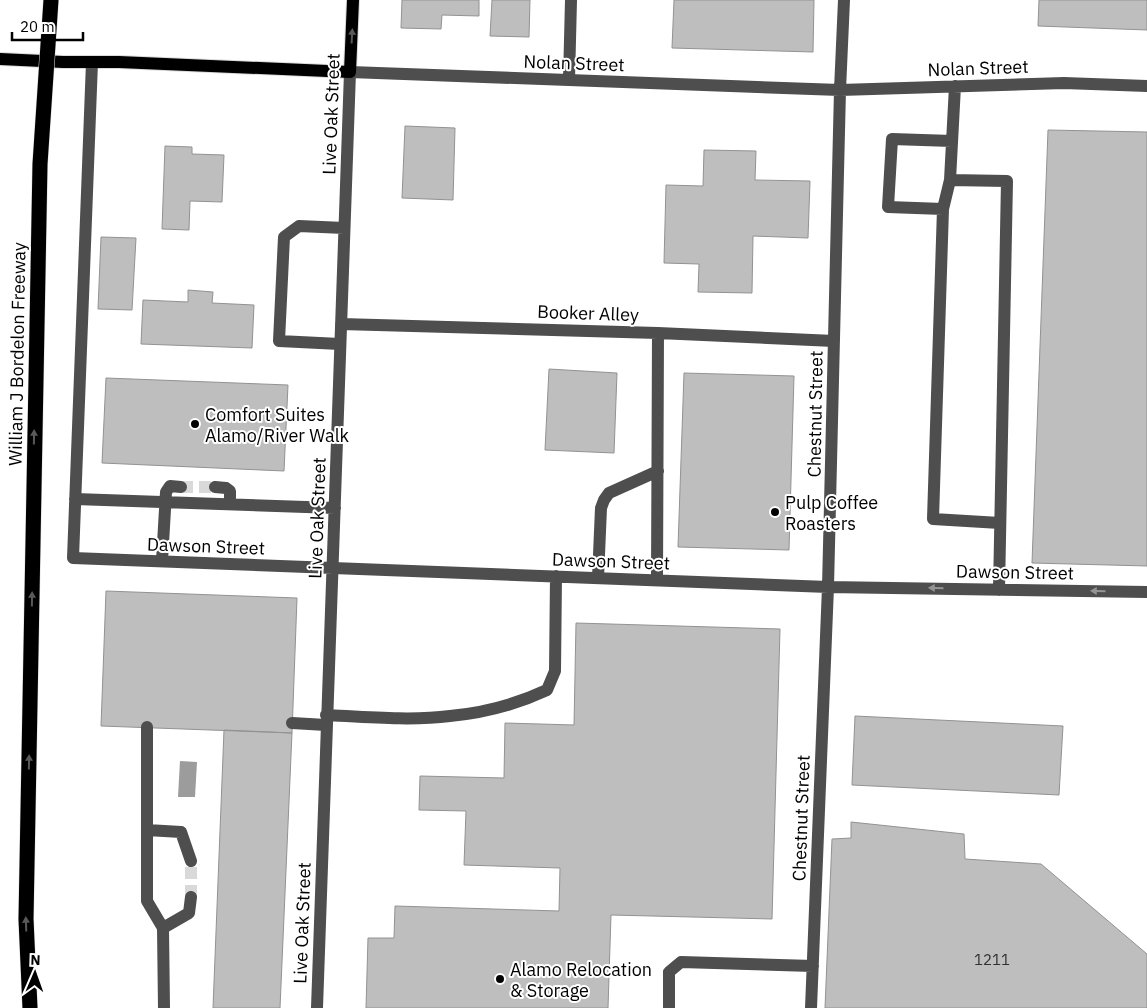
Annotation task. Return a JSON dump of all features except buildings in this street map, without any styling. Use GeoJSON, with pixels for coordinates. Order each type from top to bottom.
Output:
{"type":"FeatureCollection","features":[{"type":"Feature","properties":{"kind":"highway","name":"William J Bordelon Freeway"},"geometry":{"type":"LineString","coordinates":[[30,1008],[26,919],[39,204],[51,0]]}},
{"type":"Feature","properties":{"kind":"main road","name":"Live Oak Street"},"geometry":{"type":"LineString","coordinates":[[350,72],[353,0]]}},
{"type":"Feature","properties":{"kind":"main road","name":"Nolan Street"},"geometry":{"type":"LineString","coordinates":[[0,60],[350,72]]}},
{"type":"Feature","properties":{"kind":"street"},"geometry":{"type":"LineString","coordinates":[[569,80],[571,0]]}},
{"type":"Feature","properties":{"kind":"street","name":"Chestnut Street"},"geometry":{"type":"LineString","coordinates":[[811,1008],[828,587],[840,90],[844,0]]}},
{"type":"Feature","properties":{"kind":"street"},"geometry":{"type":"LineString","coordinates":[[92,62],[75,499],[336,508]]}},
{"type":"Feature","properties":{"kind":"street","name":"Nolan Street"},"geometry":{"type":"LineString","coordinates":[[350,72],[840,90],[1064,83],[1147,86]]}},
{"type":"Feature","properties":{"kind":"street","name":"Live Oak Street"},"geometry":{"type":"LineString","coordinates":[[317,1008],[350,72]]}},
{"type":"Feature","properties":{"kind":"street"},"geometry":{"type":"LineString","coordinates":[[955,86],[950,180],[943,210],[933,519],[1000,523]]}},
{"type":"Feature","properties":{"kind":"street"},"geometry":{"type":"LineString","coordinates":[[943,210],[888,207],[892,139],[952,141]]}},
{"type":"Feature","properties":{"kind":"street"},"geometry":{"type":"LineString","coordinates":[[950,180],[1007,181],[999,590]]}},
{"type":"Feature","properties":{"kind":"street"},"geometry":{"type":"LineString","coordinates":[[340,344],[279,342],[284,237],[299,226],[344,228]]}},
{"type":"Feature","properties":{"kind":"street","name":"Booker Alley"},"geometry":{"type":"LineString","coordinates":[[341,324],[658,333],[834,341]]}},
{"type":"Feature","properties":{"kind":"street"},"geometry":{"type":"LineString","coordinates":[[657,580],[658,333]]}},
{"type":"Feature","properties":{"kind":"street"},"geometry":{"type":"LineString","coordinates":[[598,578],[601,508],[604,500],[609,493],[658,471]]}},
{"type":"Feature","properties":{"kind":"street"},"geometry":{"type":"LineString","coordinates":[[162,562],[166,492],[170,486],[181,486]]}},
{"type":"Feature","properties":{"kind":"street"},"geometry":{"type":"LineString","coordinates":[[214,487],[226,488],[230,491],[230,504]]}},
{"type":"Feature","properties":{"kind":"street","name":"Dawson Street"},"geometry":{"type":"LineString","coordinates":[[75,499],[73,558],[828,587],[1147,592]]}},
{"type":"Feature","properties":{"kind":"street"},"geometry":{"type":"LineString","coordinates":[[292,723],[450,716],[523,701],[547,690],[555,671],[556,576]]}},
{"type":"Feature","properties":{"kind":"street"},"geometry":{"type":"LineString","coordinates":[[146,727],[147,901],[163,928],[164,1008]]}},
{"type":"Feature","properties":{"kind":"street"},"geometry":{"type":"LineString","coordinates":[[147,830],[181,832],[191,861]]}},
{"type":"Feature","properties":{"kind":"street"},"geometry":{"type":"LineString","coordinates":[[163,928],[189,913],[190,897]]}},
{"type":"Feature","properties":{"kind":"street"},"geometry":{"type":"LineString","coordinates":[[669,1008],[669,972],[681,962],[813,966]]}},
{"type":"Feature","properties":{"kind":"shaded area"},"geometry":{"type":"Polygon","coordinates":[[[180,761],[197,762],[195,797],[178,797],[180,761]]]}},
{"type":"Feature","properties":{"kind":"tunnel"},"geometry":{"type":"LineString","coordinates":[[181,487],[215,487]]}},
{"type":"Feature","properties":{"kind":"tunnel"},"geometry":{"type":"LineString","coordinates":[[191,861],[191,897]]}},
{"type":"Feature","properties":{"kind":"place","name":"Comfort Suites Alamo/River Walk"},"geometry":{"type":"Point","coordinates":[195,424]}},
{"type":"Feature","properties":{"kind":"place","name":"Pulp Coffee Roasters"},"geometry":{"type":"Point","coordinates":[775,512]}},
{"type":"Feature","properties":{"kind":"place","name":"Alamo Relocation & Storage"},"geometry":{"type":"Point","coordinates":[500,979]}}]}
